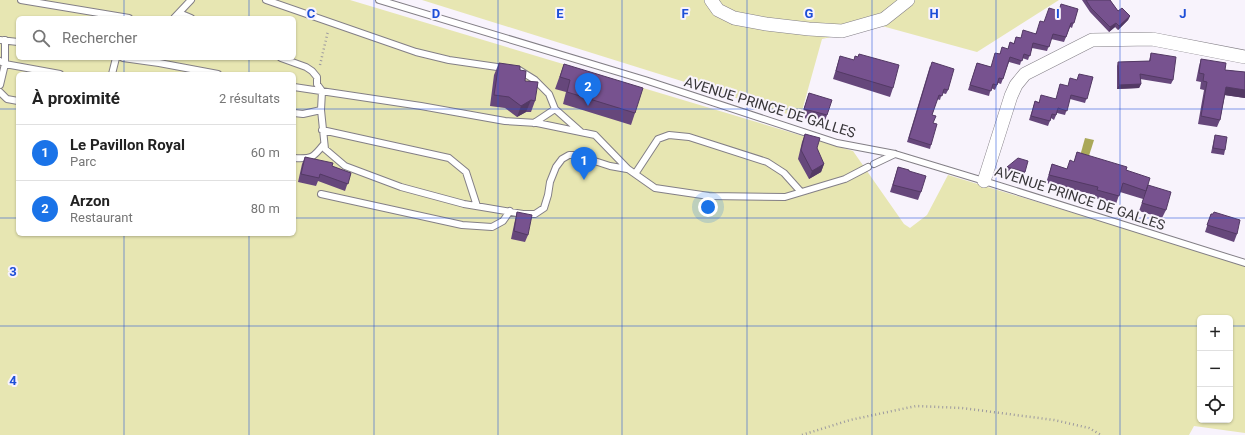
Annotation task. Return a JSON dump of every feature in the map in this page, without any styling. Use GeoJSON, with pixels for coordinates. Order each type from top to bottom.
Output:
{"type":"FeatureCollection","features":[{"type":"Feature","properties":{"kind":"street"},"geometry":{"type":"LineString","coordinates":[[711,0],[718,10],[734,18],[766,24],[842,31],[884,19],[908,0]]}},
{"type":"Feature","properties":{"kind":"street"},"geometry":{"type":"LineString","coordinates":[[984,181],[1011,96],[1016,85],[1025,74],[1092,40],[1152,39],[1245,57]]}},
{"type":"Feature","properties":{"kind":"lane"},"geometry":{"type":"LineString","coordinates":[[21,0],[117,16]]}},
{"type":"Feature","properties":{"kind":"lane"},"geometry":{"type":"LineString","coordinates":[[177,16],[191,0]]}},
{"type":"Feature","properties":{"kind":"lane"},"geometry":{"type":"LineString","coordinates":[[266,0],[387,42],[436,57],[517,69],[535,80],[549,94],[555,109],[582,132]]}},
{"type":"Feature","properties":{"kind":"lane","name":"AVENUE PRINCE DE GALLES"},"geometry":{"type":"LineString","coordinates":[[379,0],[645,80],[837,143],[895,154],[1245,263]]}},
{"type":"Feature","properties":{"kind":"lane"},"geometry":{"type":"LineString","coordinates":[[0,85],[2,40],[16,42]]}},
{"type":"Feature","properties":{"kind":"lane"},"geometry":{"type":"LineString","coordinates":[[112,72],[116,60]]}},
{"type":"Feature","properties":{"kind":"lane"},"geometry":{"type":"LineString","coordinates":[[159,60],[210,72]]}},
{"type":"Feature","properties":{"kind":"lane"},"geometry":{"type":"LineString","coordinates":[[287,60],[306,67],[317,77],[317,84],[322,91],[322,130],[325,149],[345,166],[401,187],[464,204],[535,214],[544,208],[550,182],[556,167],[562,159],[569,155],[576,155],[610,166],[628,169]]}},
{"type":"Feature","properties":{"kind":"lane"},"geometry":{"type":"LineString","coordinates":[[2,63],[49,72]]}},
{"type":"Feature","properties":{"kind":"lane"},"geometry":{"type":"LineString","coordinates":[[296,87],[505,121],[534,123],[596,135],[628,169],[656,188],[709,196],[785,197],[845,179],[895,154]]}},
{"type":"Feature","properties":{"kind":"lane"},"geometry":{"type":"LineString","coordinates":[[0,92],[7,99],[16,101]]}},
{"type":"Feature","properties":{"kind":"lane"},"geometry":{"type":"LineString","coordinates":[[534,123],[555,109]]}},
{"type":"Feature","properties":{"kind":"lane"},"geometry":{"type":"LineString","coordinates":[[296,113],[303,114],[321,110]]}},
{"type":"Feature","properties":{"kind":"lane"},"geometry":{"type":"LineString","coordinates":[[322,130],[449,158],[466,172],[477,206]]}},
{"type":"Feature","properties":{"kind":"lane"},"geometry":{"type":"LineString","coordinates":[[635,174],[658,139],[669,135],[689,137],[767,162],[784,173],[801,192]]}},
{"type":"Feature","properties":{"kind":"lane"},"geometry":{"type":"LineString","coordinates":[[296,158],[304,158],[315,155],[324,144]]}},
{"type":"Feature","properties":{"kind":"lane"},"geometry":{"type":"LineString","coordinates":[[321,194],[462,225],[492,227],[503,221],[510,211]]}},
{"type":"Feature","properties":{"kind":"path"},"geometry":{"type":"LineString","coordinates":[[317,77],[330,22]]}},
{"type":"Feature","properties":{"kind":"path"},"geometry":{"type":"LineString","coordinates":[[802,435],[850,420],[916,406],[962,408],[1054,420],[1089,428],[1101,435]]}},
{"type":"Feature","properties":{"kind":"green space"},"geometry":{"type":"Polygon","coordinates":[[[0,0],[350,0],[853,151],[904,224],[910,228],[927,215],[948,175],[1245,265],[1245,433],[1194,426],[1189,435],[0,435],[0,0]]]}},
{"type":"Feature","properties":{"kind":"green space"},"geometry":{"type":"Polygon","coordinates":[[[422,0],[1059,0],[977,52],[882,26],[822,39],[800,118],[422,0]]]}},
{"type":"Feature","properties":{"kind":"shaded area"},"geometry":{"type":"Polygon","coordinates":[[[1085,138],[1094,140],[1088,159],[1080,156],[1085,138]]]}},
{"type":"Feature","properties":{"kind":"building"},"geometry":{"type":"Polygon","coordinates":[[[1086,0],[1110,0],[1118,11],[1122,8],[1130,16],[1119,26],[1116,23],[1110,27],[1091,8],[1086,0]]]}},
{"type":"Feature","properties":{"kind":"building"},"geometry":{"type":"Polygon","coordinates":[[[1061,4],[1078,9],[1074,23],[1071,23],[1066,37],[1053,34],[1049,47],[1033,43],[1030,56],[1024,54],[1022,61],[1010,57],[1003,79],[999,78],[997,85],[993,84],[991,91],[970,85],[977,63],[991,67],[995,53],[1000,54],[1002,47],[1008,49],[1010,42],[1014,44],[1016,37],[1021,38],[1023,30],[1036,34],[1040,21],[1044,22],[1049,8],[1059,11],[1061,4]]]}},
{"type":"Feature","properties":{"kind":"building"},"geometry":{"type":"Polygon","coordinates":[[[1151,53],[1176,57],[1173,80],[1140,74],[1141,84],[1119,85],[1118,62],[1150,61],[1151,53]]]}},
{"type":"Feature","properties":{"kind":"building"},"geometry":{"type":"Polygon","coordinates":[[[859,54],[899,65],[893,88],[836,71],[840,56],[854,60],[855,56],[858,57],[859,54]]]}},
{"type":"Feature","properties":{"kind":"building"},"geometry":{"type":"Polygon","coordinates":[[[1201,59],[1226,63],[1225,70],[1245,72],[1245,90],[1226,87],[1220,120],[1201,116],[1207,82],[1203,81],[1204,74],[1199,73],[1201,59]]]}},
{"type":"Feature","properties":{"kind":"building"},"geometry":{"type":"Polygon","coordinates":[[[932,62],[954,69],[948,90],[944,89],[942,96],[939,95],[932,115],[936,116],[933,123],[937,124],[931,145],[909,138],[932,62]]]}},
{"type":"Feature","properties":{"kind":"building"},"geometry":{"type":"Polygon","coordinates":[[[499,63],[520,66],[520,70],[526,71],[525,81],[538,82],[535,101],[531,100],[521,106],[509,97],[494,95],[499,63]]]}},
{"type":"Feature","properties":{"kind":"building"},"geometry":{"type":"Polygon","coordinates":[[[564,64],[643,88],[635,113],[567,92],[570,80],[560,77],[564,64]]]}},
{"type":"Feature","properties":{"kind":"building"},"geometry":{"type":"Polygon","coordinates":[[[1079,74],[1093,77],[1087,99],[1071,95],[1067,111],[1058,108],[1056,115],[1052,114],[1050,121],[1031,116],[1035,101],[1039,103],[1041,95],[1056,99],[1060,84],[1068,86],[1070,78],[1077,80],[1079,74]]]}},
{"type":"Feature","properties":{"kind":"building"},"geometry":{"type":"Polygon","coordinates":[[[809,93],[832,100],[827,115],[804,109],[809,93]]]}},
{"type":"Feature","properties":{"kind":"building"},"geometry":{"type":"Polygon","coordinates":[[[805,134],[820,138],[817,148],[824,164],[812,171],[801,150],[805,134]]]}},
{"type":"Feature","properties":{"kind":"building"},"geometry":{"type":"Polygon","coordinates":[[[1215,135],[1227,137],[1225,150],[1213,148],[1215,135]]]}},
{"type":"Feature","properties":{"kind":"building"},"geometry":{"type":"Polygon","coordinates":[[[1077,152],[1127,167],[1126,170],[1150,178],[1146,191],[1123,183],[1119,196],[1097,190],[1098,187],[1049,175],[1052,164],[1067,169],[1070,160],[1074,162],[1077,152]]]}},
{"type":"Feature","properties":{"kind":"building"},"geometry":{"type":"Polygon","coordinates":[[[305,157],[333,163],[332,166],[351,173],[348,184],[320,174],[319,178],[301,174],[305,157]]]}},
{"type":"Feature","properties":{"kind":"building"},"geometry":{"type":"Polygon","coordinates":[[[1018,158],[1028,161],[1025,172],[1007,167],[1018,158]]]}},
{"type":"Feature","properties":{"kind":"building"},"geometry":{"type":"Polygon","coordinates":[[[898,167],[926,176],[921,192],[893,185],[898,167]]]}},
{"type":"Feature","properties":{"kind":"building"},"geometry":{"type":"Polygon","coordinates":[[[1148,185],[1171,192],[1166,210],[1142,203],[1148,185]]]}},
{"type":"Feature","properties":{"kind":"building"},"geometry":{"type":"Polygon","coordinates":[[[517,212],[532,215],[528,235],[514,231],[517,212]]]}},
{"type":"Feature","properties":{"kind":"building"},"geometry":{"type":"Polygon","coordinates":[[[1214,212],[1240,220],[1237,234],[1207,225],[1211,214],[1214,212]]]}},
{"type":"Feature","properties":{"kind":"place","name":"Arzon"},"geometry":{"type":"Point","coordinates":[588,106]}},
{"type":"Feature","properties":{"kind":"place","name":"Le Pavillon Royal"},"geometry":{"type":"Point","coordinates":[584,180]}}]}
